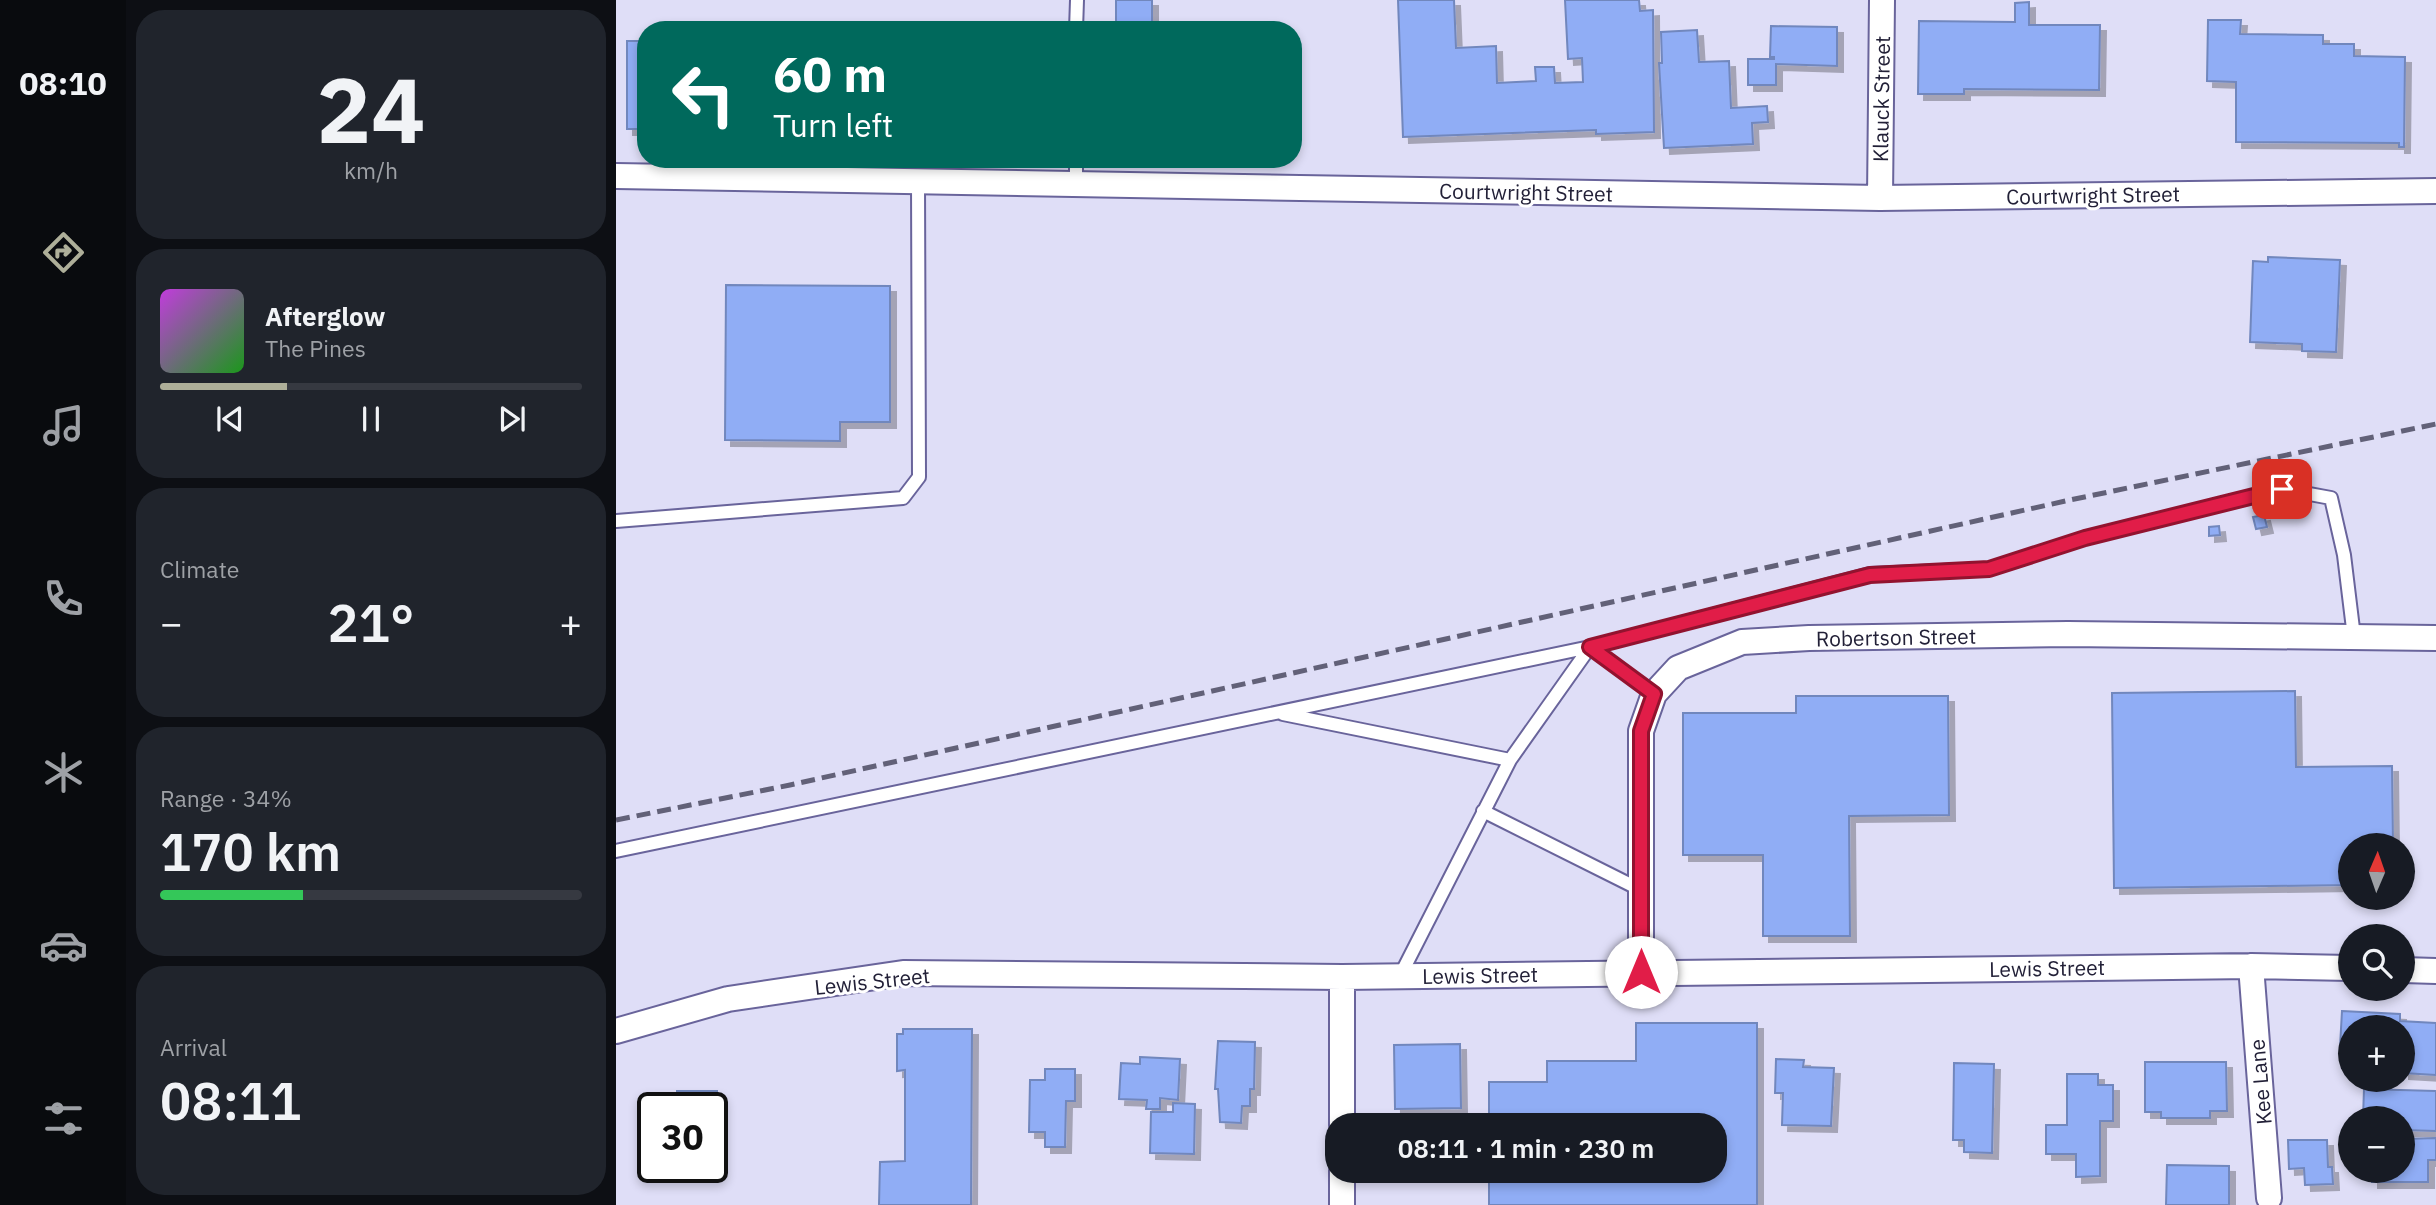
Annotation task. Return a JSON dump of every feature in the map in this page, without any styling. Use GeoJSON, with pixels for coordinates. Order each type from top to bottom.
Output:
{"type":"FeatureCollection","features":[{"type":"Feature","properties":{"kind":"street","name":"Klauck Street"},"geometry":{"type":"LineString","coordinates":[[1880,198],[1882,0]]}},
{"type":"Feature","properties":{"kind":"street","name":"Courtwright Street"},"geometry":{"type":"LineString","coordinates":[[616,176],[918,181],[1076,172],[1880,198],[2436,191]]}},
{"type":"Feature","properties":{"kind":"street","name":"Robertson Street"},"geometry":{"type":"LineString","coordinates":[[1641,972],[1641,731],[1654,694],[1678,668],[1742,642],[1808,638],[2068,634],[2436,638]]}},
{"type":"Feature","properties":{"kind":"street","name":"Lewis Street"},"geometry":{"type":"LineString","coordinates":[[616,1031],[728,999],[903,973],[1342,977],[2250,966],[2338,968]]}},
{"type":"Feature","properties":{"kind":"street","name":"Kee Lane"},"geometry":{"type":"LineString","coordinates":[[2250,966],[2269,1198]]}},
{"type":"Feature","properties":{"kind":"street"},"geometry":{"type":"LineString","coordinates":[[2415,970],[2436,971]]}},
{"type":"Feature","properties":{"kind":"street"},"geometry":{"type":"LineString","coordinates":[[1342,977],[1342,1113]]}},
{"type":"Feature","properties":{"kind":"street"},"geometry":{"type":"LineString","coordinates":[[1342,1183],[1342,1205]]}},
{"type":"Feature","properties":{"kind":"lane"},"geometry":{"type":"LineString","coordinates":[[1076,21],[1077,0]]}},
{"type":"Feature","properties":{"kind":"lane"},"geometry":{"type":"LineString","coordinates":[[616,521],[903,498],[919,477],[918,181]]}},
{"type":"Feature","properties":{"kind":"lane"},"geometry":{"type":"LineString","coordinates":[[616,851],[1590,647],[1870,575],[1989,569],[2085,538],[2282,489],[2331,498],[2344,555],[2354,637]]}},
{"type":"Feature","properties":{"kind":"lane"},"geometry":{"type":"LineString","coordinates":[[1590,647],[1654,694]]}},
{"type":"Feature","properties":{"kind":"lane"},"geometry":{"type":"LineString","coordinates":[[1400,976],[1510,760],[1590,647]]}},
{"type":"Feature","properties":{"kind":"lane"},"geometry":{"type":"LineString","coordinates":[[1275,712],[1510,760]]}},
{"type":"Feature","properties":{"kind":"lane"},"geometry":{"type":"LineString","coordinates":[[1483,811],[1641,890]]}},
{"type":"Feature","properties":{"kind":"building"},"geometry":{"type":"Polygon","coordinates":[[[1116,0],[1152,0],[1152,21],[1116,21],[1116,0]]]}},
{"type":"Feature","properties":{"kind":"building"},"geometry":{"type":"Polygon","coordinates":[[[1398,0],[1454,0],[1456,48],[1496,46],[1497,83],[1536,81],[1535,67],[1554,67],[1555,83],[1583,82],[1582,58],[1568,59],[1565,0],[1639,0],[1640,11],[1653,10],[1654,132],[1596,134],[1596,130],[1403,137],[1398,0]]]}},
{"type":"Feature","properties":{"kind":"building"},"geometry":{"type":"Polygon","coordinates":[[[2029,2],[2029,25],[2100,25],[2099,90],[1964,89],[1964,94],[1918,94],[1919,21],[2015,22],[2015,3],[2029,2]]]}},
{"type":"Feature","properties":{"kind":"building"},"geometry":{"type":"Polygon","coordinates":[[[2208,20],[2241,20],[2240,34],[2323,35],[2323,44],[2354,44],[2354,56],[2405,57],[2404,147],[2399,147],[2399,143],[2236,142],[2236,82],[2207,81],[2208,20]]]}},
{"type":"Feature","properties":{"kind":"building"},"geometry":{"type":"Polygon","coordinates":[[[1771,26],[1837,27],[1837,66],[1776,64],[1776,85],[1748,85],[1748,59],[1774,59],[1770,57],[1771,26]]]}},
{"type":"Feature","properties":{"kind":"building"},"geometry":{"type":"Polygon","coordinates":[[[1697,30],[1699,62],[1729,61],[1731,108],[1767,106],[1768,122],[1752,123],[1753,144],[1664,148],[1659,63],[1662,63],[1661,32],[1697,30]]]}},
{"type":"Feature","properties":{"kind":"building"},"geometry":{"type":"Polygon","coordinates":[[[627,41],[637,41],[637,129],[627,129],[627,41]]]}},
{"type":"Feature","properties":{"kind":"building"},"geometry":{"type":"Polygon","coordinates":[[[2268,257],[2340,260],[2336,352],[2302,351],[2302,344],[2250,342],[2253,261],[2268,262],[2268,257]]]}},
{"type":"Feature","properties":{"kind":"building"},"geometry":{"type":"Polygon","coordinates":[[[726,285],[890,286],[890,422],[840,422],[840,441],[725,440],[726,285]]]}},
{"type":"Feature","properties":{"kind":"building"},"geometry":{"type":"Polygon","coordinates":[[[2264,515],[2267,527],[2256,529],[2253,517],[2264,515]]]}},
{"type":"Feature","properties":{"kind":"building"},"geometry":{"type":"Polygon","coordinates":[[[2219,526],[2220,535],[2209,536],[2209,527],[2219,526]]]}},
{"type":"Feature","properties":{"kind":"building"},"geometry":{"type":"Polygon","coordinates":[[[2295,691],[2296,767],[2392,766],[2393,833],[2338,833],[2338,885],[2114,888],[2112,693],[2295,691]]]}},
{"type":"Feature","properties":{"kind":"building"},"geometry":{"type":"Polygon","coordinates":[[[1796,696],[1948,696],[1949,815],[1849,816],[1850,936],[1763,936],[1763,855],[1683,855],[1683,713],[1796,713],[1796,696]]]}},
{"type":"Feature","properties":{"kind":"building"},"geometry":{"type":"Polygon","coordinates":[[[2342,1011],[2400,1014],[2400,1015],[2342,1015],[2342,1011]]]}},
{"type":"Feature","properties":{"kind":"building"},"geometry":{"type":"Polygon","coordinates":[[[2415,1022],[2436,1023],[2436,1075],[2415,1074],[2415,1022]]]}},
{"type":"Feature","properties":{"kind":"building"},"geometry":{"type":"Polygon","coordinates":[[[1636,1023],[1757,1023],[1757,1205],[1489,1205],[1489,1183],[1727,1183],[1727,1113],[1489,1113],[1489,1082],[1547,1082],[1547,1061],[1636,1061],[1636,1023]]]}},
{"type":"Feature","properties":{"kind":"building"},"geometry":{"type":"Polygon","coordinates":[[[903,1029],[972,1029],[971,1205],[879,1205],[880,1162],[905,1161],[905,1070],[897,1071],[897,1034],[903,1034],[903,1029]]]}},
{"type":"Feature","properties":{"kind":"building"},"geometry":{"type":"Polygon","coordinates":[[[1218,1041],[1255,1042],[1254,1089],[1250,1089],[1250,1106],[1242,1106],[1241,1123],[1220,1122],[1218,1089],[1215,1089],[1218,1041]]]}},
{"type":"Feature","properties":{"kind":"building"},"geometry":{"type":"Polygon","coordinates":[[[1460,1044],[1461,1108],[1395,1109],[1394,1045],[1460,1044]]]}},
{"type":"Feature","properties":{"kind":"building"},"geometry":{"type":"Polygon","coordinates":[[[1140,1057],[1180,1059],[1178,1100],[1160,1098],[1160,1109],[1146,1109],[1147,1100],[1119,1099],[1121,1063],[1140,1064],[1140,1057]]]}},
{"type":"Feature","properties":{"kind":"building"},"geometry":{"type":"Polygon","coordinates":[[[1776,1059],[1804,1060],[1803,1067],[1834,1068],[1831,1126],[1782,1125],[1783,1093],[1775,1093],[1776,1059]]]}},
{"type":"Feature","properties":{"kind":"building"},"geometry":{"type":"Polygon","coordinates":[[[2145,1062],[2226,1062],[2227,1111],[2210,1111],[2210,1118],[2161,1118],[2161,1112],[2145,1112],[2145,1062]]]}},
{"type":"Feature","properties":{"kind":"building"},"geometry":{"type":"Polygon","coordinates":[[[1954,1063],[1994,1064],[1992,1153],[1964,1152],[1964,1140],[1953,1140],[1954,1063]]]}},
{"type":"Feature","properties":{"kind":"building"},"geometry":{"type":"Polygon","coordinates":[[[1045,1069],[1075,1069],[1075,1101],[1066,1101],[1065,1147],[1045,1147],[1045,1132],[1029,1132],[1030,1080],[1045,1080],[1045,1069]]]}},
{"type":"Feature","properties":{"kind":"building"},"geometry":{"type":"Polygon","coordinates":[[[2067,1074],[2098,1074],[2098,1085],[2113,1085],[2113,1121],[2100,1121],[2100,1176],[2076,1177],[2076,1154],[2046,1154],[2046,1125],[2067,1125],[2067,1074]]]}},
{"type":"Feature","properties":{"kind":"building"},"geometry":{"type":"Polygon","coordinates":[[[677,1091],[717,1091],[717,1092],[677,1091]]]}},
{"type":"Feature","properties":{"kind":"building"},"geometry":{"type":"Polygon","coordinates":[[[2436,1091],[2436,1131],[2415,1130],[2415,1106],[2363,1106],[2364,1092],[2436,1091]]]}},
{"type":"Feature","properties":{"kind":"building"},"geometry":{"type":"Polygon","coordinates":[[[1173,1103],[1195,1104],[1194,1154],[1150,1153],[1151,1112],[1173,1112],[1173,1103]]]}},
{"type":"Feature","properties":{"kind":"building"},"geometry":{"type":"Polygon","coordinates":[[[2436,1138],[2436,1160],[2428,1160],[2428,1182],[2415,1182],[2415,1139],[2436,1138]]]}},
{"type":"Feature","properties":{"kind":"building"},"geometry":{"type":"Polygon","coordinates":[[[2288,1140],[2327,1140],[2328,1167],[2332,1167],[2333,1184],[2305,1185],[2304,1168],[2289,1169],[2288,1140]]]}},
{"type":"Feature","properties":{"kind":"building"},"geometry":{"type":"Polygon","coordinates":[[[2167,1165],[2229,1166],[2229,1205],[2166,1205],[2167,1165]]]}},
{"type":"Feature","properties":{"kind":"railway"},"geometry":{"type":"LineString","coordinates":[[616,820],[790,785],[2070,500],[2436,424]]}},
{"type":"Feature","properties":{"kind":"route"},"geometry":{"type":"LineString","coordinates":[[1641,972],[1641,731],[1654,694],[1590,647],[1870,575],[1989,569],[2085,538],[2282,489]]}}]}
